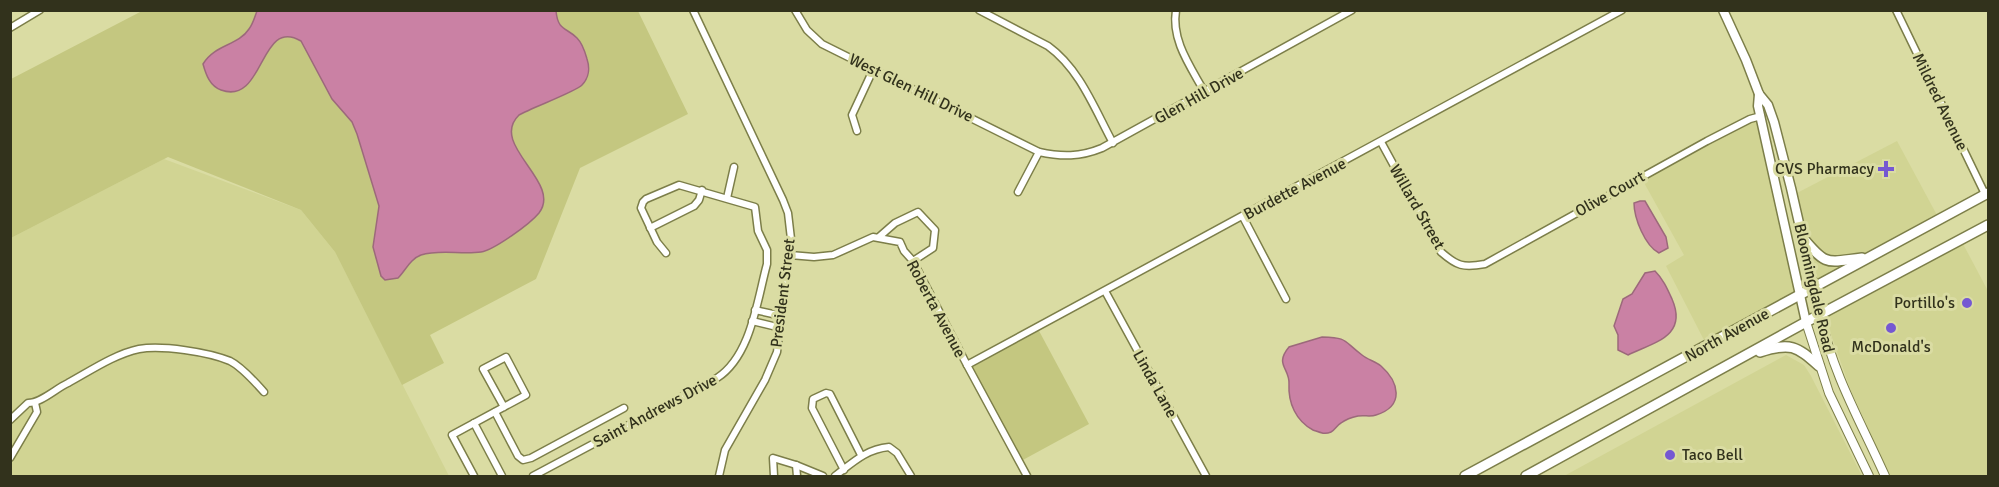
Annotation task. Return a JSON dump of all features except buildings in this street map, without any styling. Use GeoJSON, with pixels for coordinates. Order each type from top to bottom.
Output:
{"type":"FeatureCollection","features":[{"type":"Feature","properties":{"kind":"main road","name":"Bloomingdale Road"},"geometry":{"type":"LineString","coordinates":[[1723,10],[1759,94],[1768,105],[1776,129],[1820,315]]}},
{"type":"Feature","properties":{"kind":"main road","name":"Bloomingdale Road"},"geometry":{"type":"LineString","coordinates":[[1759,94],[1758,106],[1806,322]]}},
{"type":"Feature","properties":{"kind":"main road","name":"North Avenue"},"geometry":{"type":"LineString","coordinates":[[1465,477],[1987,194]]}},
{"type":"Feature","properties":{"kind":"main road","name":"North Avenue"},"geometry":{"type":"LineString","coordinates":[[1526,477],[1806,322],[1989,225]]}},
{"type":"Feature","properties":{"kind":"main road"},"geometry":{"type":"LineString","coordinates":[[1803,238],[1817,256],[1825,261],[1869,257]]}},
{"type":"Feature","properties":{"kind":"main road"},"geometry":{"type":"LineString","coordinates":[[1736,361],[1787,345],[1799,349],[1819,366]]}},
{"type":"Feature","properties":{"kind":"street"},"geometry":{"type":"LineString","coordinates":[[10,28],[40,10]]}},
{"type":"Feature","properties":{"kind":"street","name":"President Street"},"geometry":{"type":"LineString","coordinates":[[693,10],[783,200],[791,226],[790,255],[777,352],[725,450],[719,477]]}},
{"type":"Feature","properties":{"kind":"street","name":"West Glen Hill Drive"},"geometry":{"type":"LineString","coordinates":[[795,10],[803,25],[818,41],[1039,152]]}},
{"type":"Feature","properties":{"kind":"street"},"geometry":{"type":"LineString","coordinates":[[1176,10],[1174,26],[1176,38],[1205,93]]}},
{"type":"Feature","properties":{"kind":"street","name":"Glen Hill Drive"},"geometry":{"type":"LineString","coordinates":[[1039,152],[1057,156],[1077,156],[1113,143],[1352,10]]}},
{"type":"Feature","properties":{"kind":"street","name":"Burdette Avenue"},"geometry":{"type":"LineString","coordinates":[[967,365],[1622,10]]}},
{"type":"Feature","properties":{"kind":"street","name":"Mildred Avenue"},"geometry":{"type":"LineString","coordinates":[[1896,10],[1987,194]]}},
{"type":"Feature","properties":{"kind":"street"},"geometry":{"type":"LineString","coordinates":[[981,11],[1058,53],[1073,71],[1113,143]]}},
{"type":"Feature","properties":{"kind":"street"},"geometry":{"type":"LineString","coordinates":[[857,131],[852,115],[873,70]]}},
{"type":"Feature","properties":{"kind":"street","name":"Olive Court"},"geometry":{"type":"LineString","coordinates":[[1460,266],[1485,264],[1707,141],[1761,116]]}},
{"type":"Feature","properties":{"kind":"street","name":"Willard Street"},"geometry":{"type":"LineString","coordinates":[[1381,142],[1441,252],[1460,266]]}},
{"type":"Feature","properties":{"kind":"street"},"geometry":{"type":"LineString","coordinates":[[1018,192],[1039,152]]}},
{"type":"Feature","properties":{"kind":"street"},"geometry":{"type":"LineString","coordinates":[[666,253],[650,228],[641,208],[643,202],[675,186],[684,185],[727,198],[734,166]]}},
{"type":"Feature","properties":{"kind":"street"},"geometry":{"type":"LineString","coordinates":[[650,228],[694,206],[699,201],[702,190]]}},
{"type":"Feature","properties":{"kind":"street","name":"Saint Andrews Drive"},"geometry":{"type":"LineString","coordinates":[[533,477],[726,373],[740,355],[752,321],[768,255],[758,231],[755,207],[727,198]]}},
{"type":"Feature","properties":{"kind":"street"},"geometry":{"type":"LineString","coordinates":[[790,255],[814,257],[833,255],[868,238],[879,237],[895,224],[918,212],[935,230],[933,248],[913,261]]}},
{"type":"Feature","properties":{"kind":"street"},"geometry":{"type":"LineString","coordinates":[[1242,217],[1286,299]]}},
{"type":"Feature","properties":{"kind":"street","name":"Roberta Avenue"},"geometry":{"type":"LineString","coordinates":[[879,237],[900,242],[913,261],[1027,477]]}},
{"type":"Feature","properties":{"kind":"street","name":"Linda Lane"},"geometry":{"type":"LineString","coordinates":[[1105,291],[1206,477]]}},
{"type":"Feature","properties":{"kind":"street"},"geometry":{"type":"LineString","coordinates":[[755,310],[782,316]]}},
{"type":"Feature","properties":{"kind":"street","name":"Bloomingdale Road"},"geometry":{"type":"LineString","coordinates":[[1820,315],[1829,353],[1839,378],[1885,477]]}},
{"type":"Feature","properties":{"kind":"street"},"geometry":{"type":"LineString","coordinates":[[752,321],[781,328]]}},
{"type":"Feature","properties":{"kind":"street","name":"Bloomingdale Road"},"geometry":{"type":"LineString","coordinates":[[1806,322],[1829,393],[1869,477]]}},
{"type":"Feature","properties":{"kind":"street"},"geometry":{"type":"LineString","coordinates":[[10,420],[28,403],[35,403],[118,357],[138,350],[154,348],[177,349],[231,362],[255,381],[264,392]]}},
{"type":"Feature","properties":{"kind":"street"},"geometry":{"type":"LineString","coordinates":[[474,477],[452,435],[495,412],[526,395],[506,357],[483,369],[504,407]]}},
{"type":"Feature","properties":{"kind":"street"},"geometry":{"type":"LineString","coordinates":[[843,470],[812,408],[813,399],[826,393],[830,394],[861,455]]}},
{"type":"Feature","properties":{"kind":"street"},"geometry":{"type":"LineString","coordinates":[[10,458],[37,412],[35,403]]}},
{"type":"Feature","properties":{"kind":"street"},"geometry":{"type":"LineString","coordinates":[[495,412],[518,456],[523,460],[531,458],[624,408]]}},
{"type":"Feature","properties":{"kind":"street"},"geometry":{"type":"LineString","coordinates":[[474,423],[502,477]]}},
{"type":"Feature","properties":{"kind":"street"},"geometry":{"type":"LineString","coordinates":[[835,477],[861,455],[878,448],[889,447],[897,453],[911,477]]}},
{"type":"Feature","properties":{"kind":"street"},"geometry":{"type":"LineString","coordinates":[[774,477],[772,458],[796,465],[823,477]]}},
{"type":"Feature","properties":{"kind":"street"},"geometry":{"type":"LineString","coordinates":[[796,465],[797,477]]}},
{"type":"Feature","properties":{"kind":"shaded area"},"geometry":{"type":"Polygon","coordinates":[[[142,11],[638,11],[688,114],[580,168],[536,279],[430,335],[444,363],[402,385],[335,252],[301,210],[168,157],[11,238],[11,79],[142,11]]]}},
{"type":"Feature","properties":{"kind":"shaded area"},"geometry":{"type":"Polygon","coordinates":[[[257,11],[556,11],[561,25],[582,45],[589,69],[582,85],[519,115],[512,127],[512,139],[542,189],[544,201],[539,213],[494,247],[474,253],[436,252],[421,255],[411,262],[398,278],[385,280],[381,276],[373,247],[379,206],[357,134],[352,122],[332,99],[301,41],[287,37],[277,40],[246,86],[235,91],[217,88],[207,76],[203,64],[208,57],[244,35],[252,25],[257,11]]]}},
{"type":"Feature","properties":{"kind":"shaded area"},"geometry":{"type":"Polygon","coordinates":[[[1757,120],[1796,294],[1706,344],[1666,266],[1684,255],[1642,179],[1739,125],[1757,120]]]}},
{"type":"Feature","properties":{"kind":"shaded area"},"geometry":{"type":"Polygon","coordinates":[[[1897,141],[1938,217],[1815,284],[1797,193],[1897,141]]]}},
{"type":"Feature","properties":{"kind":"shaded area"},"geometry":{"type":"Polygon","coordinates":[[[164,159],[301,210],[335,252],[449,476],[11,476],[11,238],[164,159]]]}},
{"type":"Feature","properties":{"kind":"shaded area"},"geometry":{"type":"Polygon","coordinates":[[[1645,201],[1666,237],[1668,248],[1659,253],[1649,244],[1638,224],[1634,203],[1645,201]]]}},
{"type":"Feature","properties":{"kind":"shaded area"},"geometry":{"type":"Polygon","coordinates":[[[1962,242],[1988,291],[1988,476],[1890,476],[1851,391],[1824,315],[1962,242]]]}},
{"type":"Feature","properties":{"kind":"shaded area"},"geometry":{"type":"Polygon","coordinates":[[[1655,271],[1663,280],[1672,299],[1676,311],[1676,322],[1666,336],[1628,355],[1618,350],[1618,335],[1614,326],[1623,299],[1632,294],[1645,273],[1655,271]]]}},
{"type":"Feature","properties":{"kind":"shaded area"},"geometry":{"type":"Polygon","coordinates":[[[1038,329],[1089,424],[1021,461],[969,366],[1038,329]]]}},
{"type":"Feature","properties":{"kind":"shaded area"},"geometry":{"type":"Polygon","coordinates":[[[1322,337],[1345,341],[1364,357],[1381,366],[1395,386],[1395,400],[1392,406],[1376,415],[1358,416],[1347,420],[1328,433],[1313,430],[1302,422],[1292,405],[1289,379],[1283,358],[1289,347],[1322,337]]]}},
{"type":"Feature","properties":{"kind":"shaded area"},"geometry":{"type":"Polygon","coordinates":[[[1786,355],[1804,365],[1811,376],[1862,476],[1564,476],[1786,355]]]}},
{"type":"Feature","properties":{"kind":"place","name":"CVS Pharmacy"},"geometry":{"type":"Point","coordinates":[1886,169]}},
{"type":"Feature","properties":{"kind":"place","name":"Portillo's"},"geometry":{"type":"Point","coordinates":[1967,303]}},
{"type":"Feature","properties":{"kind":"place","name":"McDonald's"},"geometry":{"type":"Point","coordinates":[1891,328]}},
{"type":"Feature","properties":{"kind":"place","name":"Taco Bell"},"geometry":{"type":"Point","coordinates":[1670,455]}}]}
